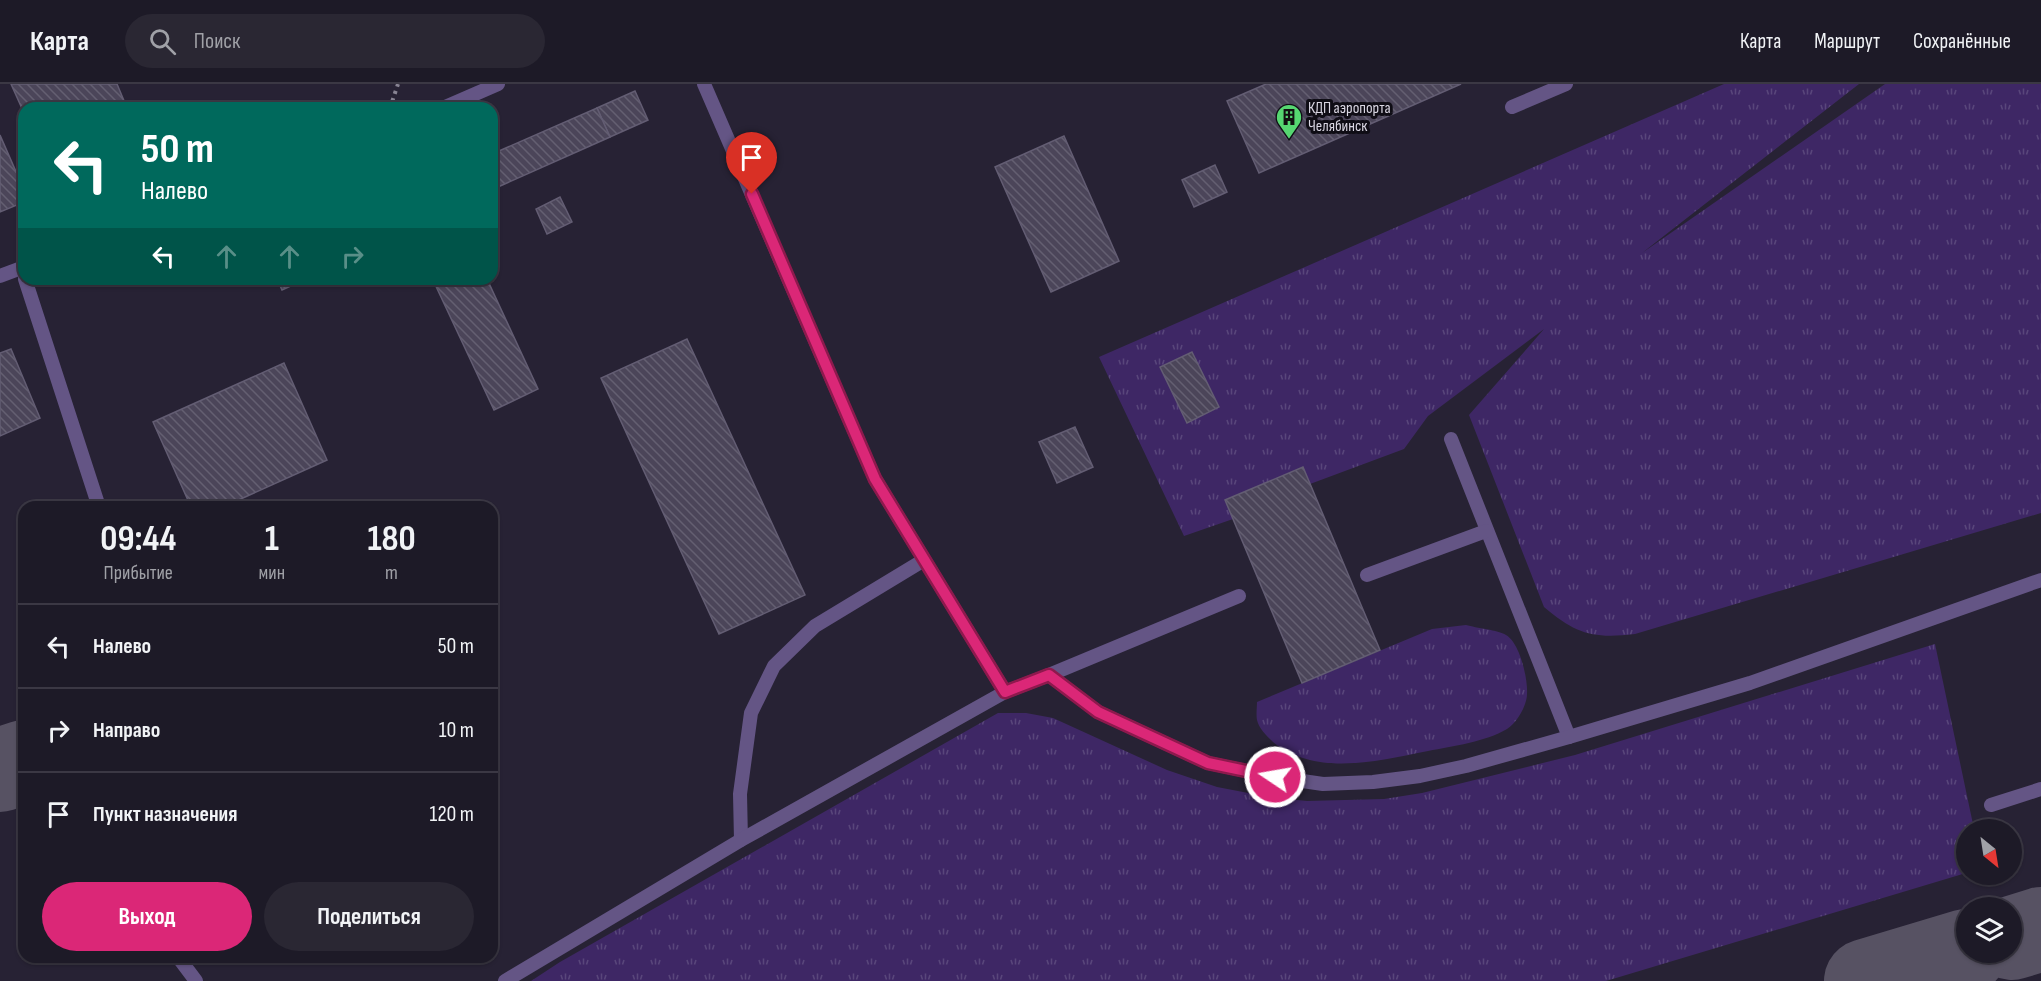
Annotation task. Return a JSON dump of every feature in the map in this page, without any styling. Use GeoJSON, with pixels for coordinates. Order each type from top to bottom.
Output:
{"type":"FeatureCollection","features":[{"type":"Feature","properties":{"kind":"lane"},"geometry":{"type":"LineString","coordinates":[[457,102],[498,84]]}},
{"type":"Feature","properties":{"kind":"lane"},"geometry":{"type":"LineString","coordinates":[[704,84],[875,479],[1005,692]]}},
{"type":"Feature","properties":{"kind":"lane"},"geometry":{"type":"LineString","coordinates":[[1512,107],[1566,84]]}},
{"type":"Feature","properties":{"kind":"lane"},"geometry":{"type":"LineString","coordinates":[[0,276],[18,274]]}},
{"type":"Feature","properties":{"kind":"lane"},"geometry":{"type":"LineString","coordinates":[[27,285],[97,501]]}},
{"type":"Feature","properties":{"kind":"lane"},"geometry":{"type":"LineString","coordinates":[[1451,439],[1569,737]]}},
{"type":"Feature","properties":{"kind":"lane"},"geometry":{"type":"LineString","coordinates":[[1367,575],[1486,531]]}},
{"type":"Feature","properties":{"kind":"lane"},"geometry":{"type":"LineString","coordinates":[[741,840],[740,794],[751,713],[774,666],[815,626],[924,560]]}},
{"type":"Feature","properties":{"kind":"lane"},"geometry":{"type":"LineString","coordinates":[[1049,675],[1098,712],[1208,763],[1323,784],[1372,782],[1420,776],[1466,766],[1750,683],[2041,580]]}},
{"type":"Feature","properties":{"kind":"lane"},"geometry":{"type":"LineString","coordinates":[[505,981],[741,840],[1005,692],[1239,596]]}},
{"type":"Feature","properties":{"kind":"lane"},"geometry":{"type":"LineString","coordinates":[[1991,805],[2041,789]]}},
{"type":"Feature","properties":{"kind":"lane"},"geometry":{"type":"LineString","coordinates":[[182,963],[196,981]]}},
{"type":"Feature","properties":{"kind":"path"},"geometry":{"type":"LineString","coordinates":[[392,102],[398,84]]}},
{"type":"Feature","properties":{"kind":"green space"},"geometry":{"type":"Polygon","coordinates":[[[1724,84],[1859,84],[1642,253],[1885,84],[2041,84],[2041,513],[1635,634],[1596,635],[1576,629],[1544,607],[1469,415],[1544,329],[1428,416],[1404,449],[1310,484],[1303,468],[1225,500],[1233,519],[1184,536],[1099,357],[1724,84]]]}},
{"type":"Feature","properties":{"kind":"green space"},"geometry":{"type":"Polygon","coordinates":[[[1466,625],[1506,635],[1519,653],[1527,687],[1527,698],[1521,713],[1507,729],[1469,743],[1389,759],[1328,763],[1308,760],[1290,753],[1273,742],[1260,726],[1257,718],[1257,702],[1432,629],[1466,625]]]}},
{"type":"Feature","properties":{"kind":"green space"},"geometry":{"type":"Polygon","coordinates":[[[1935,644],[1972,819],[1956,819],[1956,876],[1606,981],[531,981],[560,962],[998,713],[1026,713],[1053,718],[1167,770],[1217,787],[1269,797],[1307,801],[1384,799],[1422,793],[1575,755],[1935,644]]]}},
{"type":"Feature","properties":{"kind":"building"},"geometry":{"type":"Polygon","coordinates":[[[11,84],[117,84],[124,102],[19,102],[11,84]]]}},
{"type":"Feature","properties":{"kind":"building","name":"КДП аэропорта Челябинск"},"geometry":{"type":"Polygon","coordinates":[[[1266,84],[1461,84],[1259,173],[1227,101],[1266,84]]]}},
{"type":"Feature","properties":{"kind":"building"},"geometry":{"type":"Polygon","coordinates":[[[635,91],[648,120],[610,137],[597,108],[635,91]]]}},
{"type":"Feature","properties":{"kind":"building"},"geometry":{"type":"Polygon","coordinates":[[[597,108],[610,137],[498,187],[498,151],[597,108]]]}},
{"type":"Feature","properties":{"kind":"building"},"geometry":{"type":"Polygon","coordinates":[[[0,135],[18,176],[18,204],[0,212],[0,135]]]}},
{"type":"Feature","properties":{"kind":"building"},"geometry":{"type":"Polygon","coordinates":[[[1064,136],[1119,261],[1051,292],[995,167],[1064,136]]]}},
{"type":"Feature","properties":{"kind":"building"},"geometry":{"type":"Polygon","coordinates":[[[1215,165],[1227,192],[1194,207],[1182,180],[1215,165]]]}},
{"type":"Feature","properties":{"kind":"building"},"geometry":{"type":"Polygon","coordinates":[[[560,197],[572,222],[547,234],[536,209],[560,197]]]}},
{"type":"Feature","properties":{"kind":"building"},"geometry":{"type":"Polygon","coordinates":[[[280,285],[293,285],[282,290],[280,285]]]}},
{"type":"Feature","properties":{"kind":"building"},"geometry":{"type":"Polygon","coordinates":[[[435,285],[490,285],[538,389],[494,410],[435,285]]]}},
{"type":"Feature","properties":{"kind":"building"},"geometry":{"type":"Polygon","coordinates":[[[687,339],[805,595],[719,634],[601,378],[687,339]]]}},
{"type":"Feature","properties":{"kind":"building"},"geometry":{"type":"Polygon","coordinates":[[[11,349],[40,418],[0,436],[0,353],[11,349]]]}},
{"type":"Feature","properties":{"kind":"building"},"geometry":{"type":"Polygon","coordinates":[[[1192,352],[1219,407],[1187,423],[1160,367],[1192,352]]]}},
{"type":"Feature","properties":{"kind":"building"},"geometry":{"type":"Polygon","coordinates":[[[284,363],[327,460],[236,501],[188,501],[153,422],[284,363]]]}},
{"type":"Feature","properties":{"kind":"building"},"geometry":{"type":"Polygon","coordinates":[[[1075,427],[1093,467],[1057,483],[1039,442],[1075,427]]]}},
{"type":"Feature","properties":{"kind":"building"},"geometry":{"type":"Polygon","coordinates":[[[1303,467],[1380,650],[1302,683],[1225,500],[1303,467]]]}},
{"type":"Feature","properties":{"kind":"taxiway"},"geometry":{"type":"LineString","coordinates":[[0,770],[18,764]]}},
{"type":"Feature","properties":{"kind":"taxiway"},"geometry":{"type":"LineString","coordinates":[[2022,935],[2041,929]]}},
{"type":"Feature","properties":{"kind":"taxiway"},"geometry":{"type":"LineString","coordinates":[[1866,981],[1956,954]]}},
{"type":"Feature","properties":{"kind":"place","name":"КДП аэропорта Челябинск"},"geometry":{"type":"Point","coordinates":[1289,140]}},
{"type":"Feature","properties":{"kind":"route"},"geometry":{"type":"LineString","coordinates":[[752,194],[875,479],[1005,692],[1049,675],[1098,712],[1208,763],[1275,777]]}}]}
